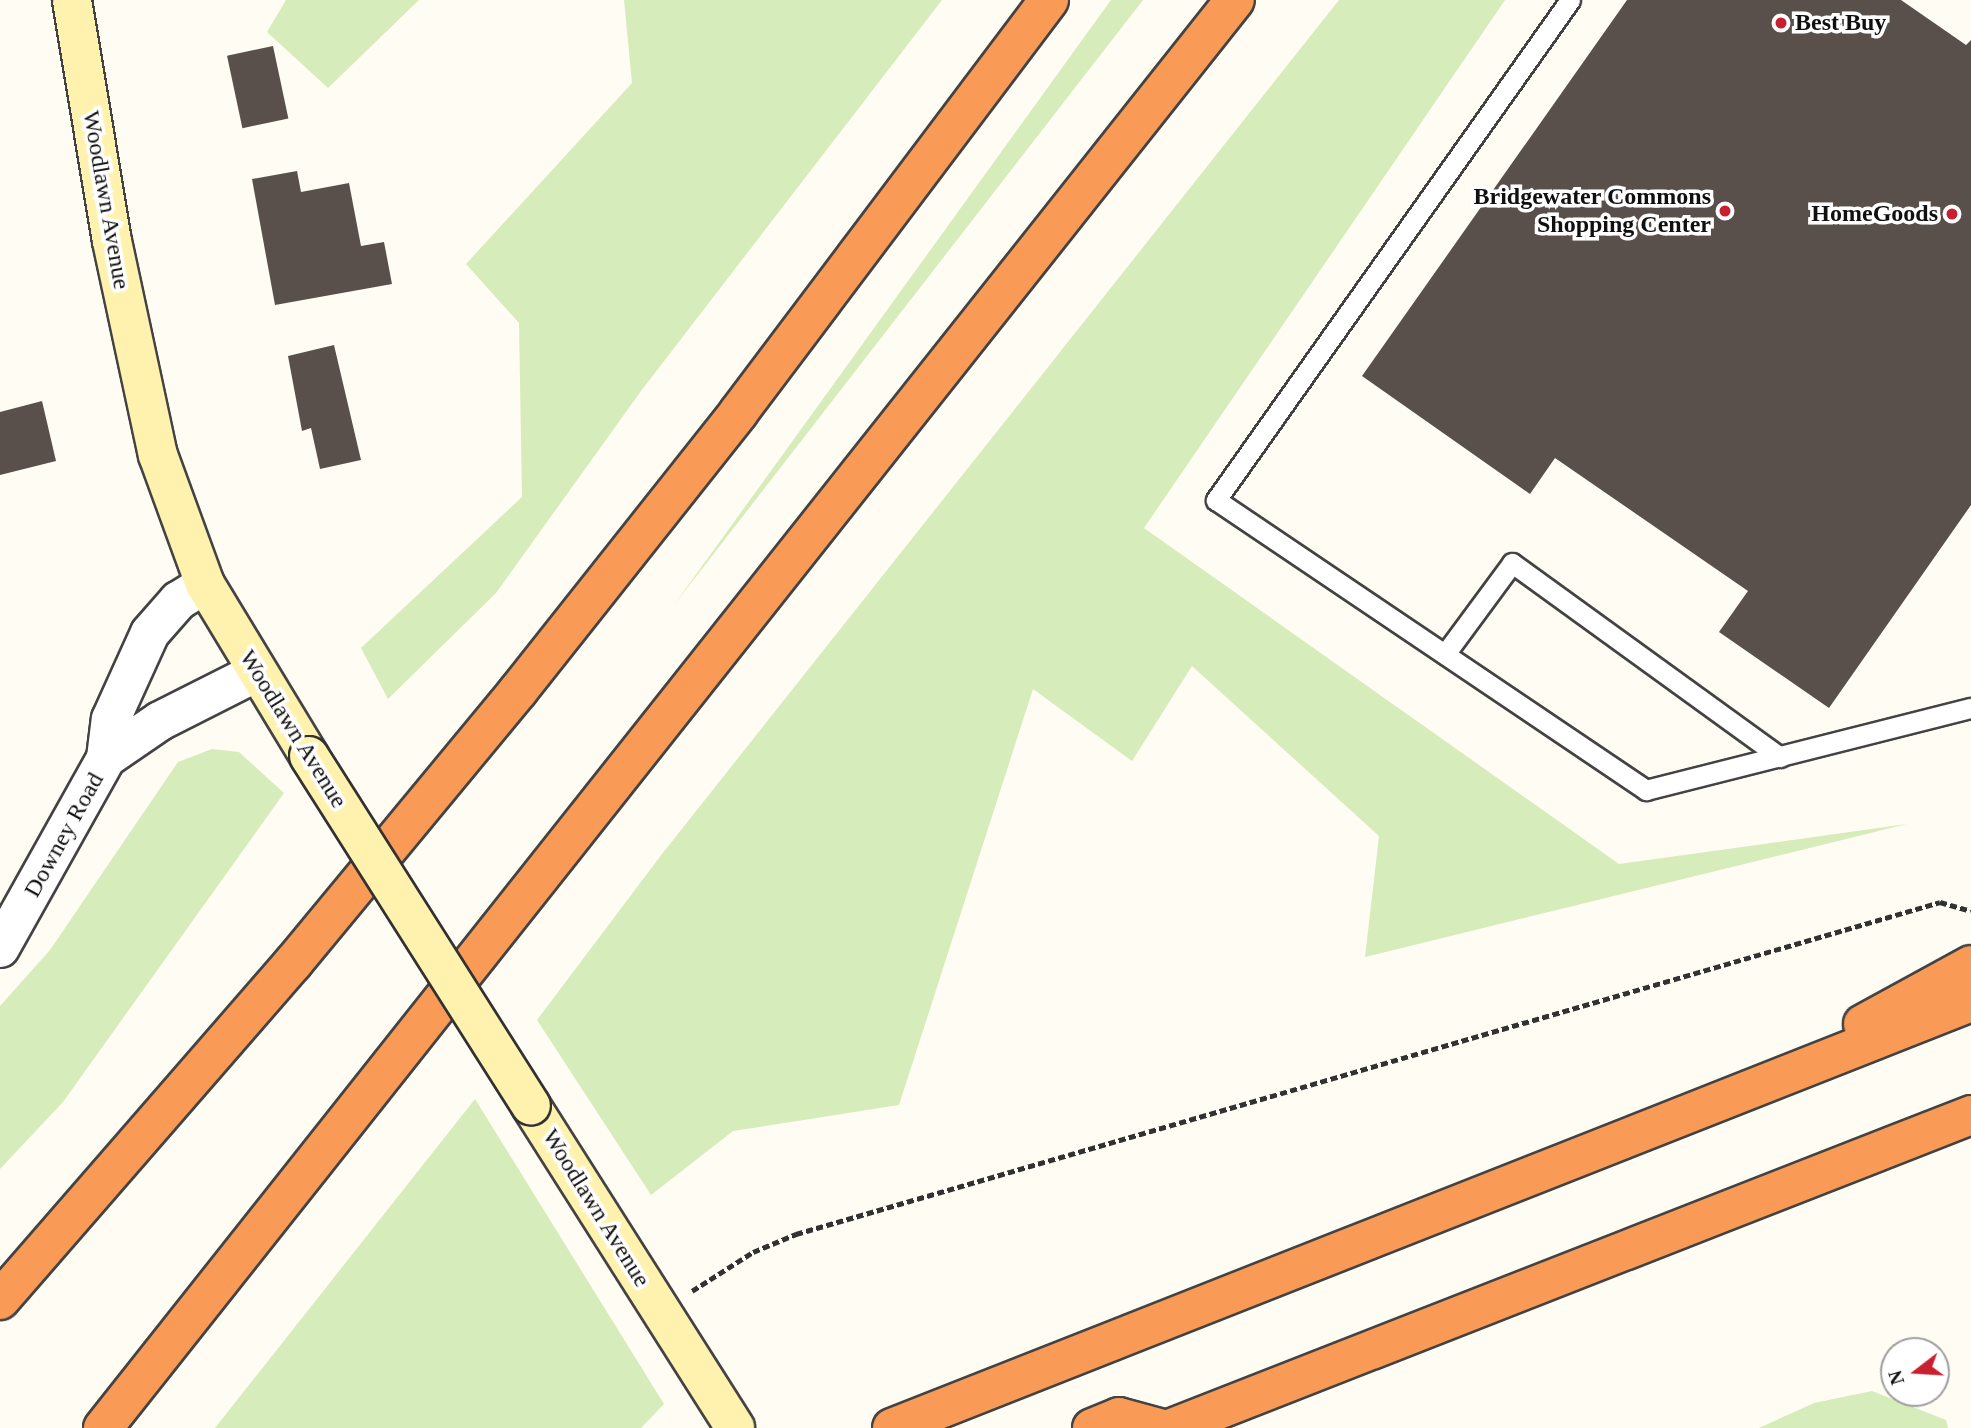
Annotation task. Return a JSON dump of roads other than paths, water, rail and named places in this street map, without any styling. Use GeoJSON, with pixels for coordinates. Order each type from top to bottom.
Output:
{"type":"FeatureCollection","features":[{"type":"Feature","properties":{"kind":"highway"},"geometry":{"type":"LineString","coordinates":[[0,1300],[293,963],[518,691],[738,413],[1049,0]]}},
{"type":"Feature","properties":{"kind":"highway"},"geometry":{"type":"LineString","coordinates":[[103,1428],[1235,0]]}},
{"type":"Feature","properties":{"kind":"highway"},"geometry":{"type":"LineString","coordinates":[[1753,1088],[1971,965]]}},
{"type":"Feature","properties":{"kind":"highway"},"geometry":{"type":"LineString","coordinates":[[892,1428],[1971,1002]]}},
{"type":"Feature","properties":{"kind":"highway"},"geometry":{"type":"LineString","coordinates":[[1172,1428],[1971,1115]]}},
{"type":"Feature","properties":{"kind":"highway"},"geometry":{"type":"LineString","coordinates":[[1092,1428],[1119,1417],[1159,1428]]}},
{"type":"Feature","properties":{"kind":"street","name":"Woodlawn Avenue"},"geometry":{"type":"LineString","coordinates":[[72,0],[144,400],[180,523],[205,584],[309,756],[735,1428]]}},
{"type":"Feature","properties":{"kind":"street","name":"Downey Road"},"geometry":{"type":"LineString","coordinates":[[0,948],[106,758],[111,719],[150,633],[178,601],[205,584]]}},
{"type":"Feature","properties":{"kind":"street","name":"Downey Road"},"geometry":{"type":"LineString","coordinates":[[106,758],[160,721],[257,672]]}},
{"type":"Feature","properties":{"kind":"lane"},"geometry":{"type":"LineString","coordinates":[[1570,0],[1216,500],[1646,790],[1971,708]]}},
{"type":"Feature","properties":{"kind":"lane"},"geometry":{"type":"LineString","coordinates":[[1445,654],[1512,563],[1780,757]]}},
{"type":"Feature","properties":{"kind":"place","name":"Best Buy"},"geometry":{"type":"Point","coordinates":[1781,23]}},
{"type":"Feature","properties":{"kind":"place","name":"Bridgewater Commons Shopping Center"},"geometry":{"type":"Point","coordinates":[1725,211]}},
{"type":"Feature","properties":{"kind":"place","name":"HomeGoods"},"geometry":{"type":"Point","coordinates":[1952,214]}}]}
